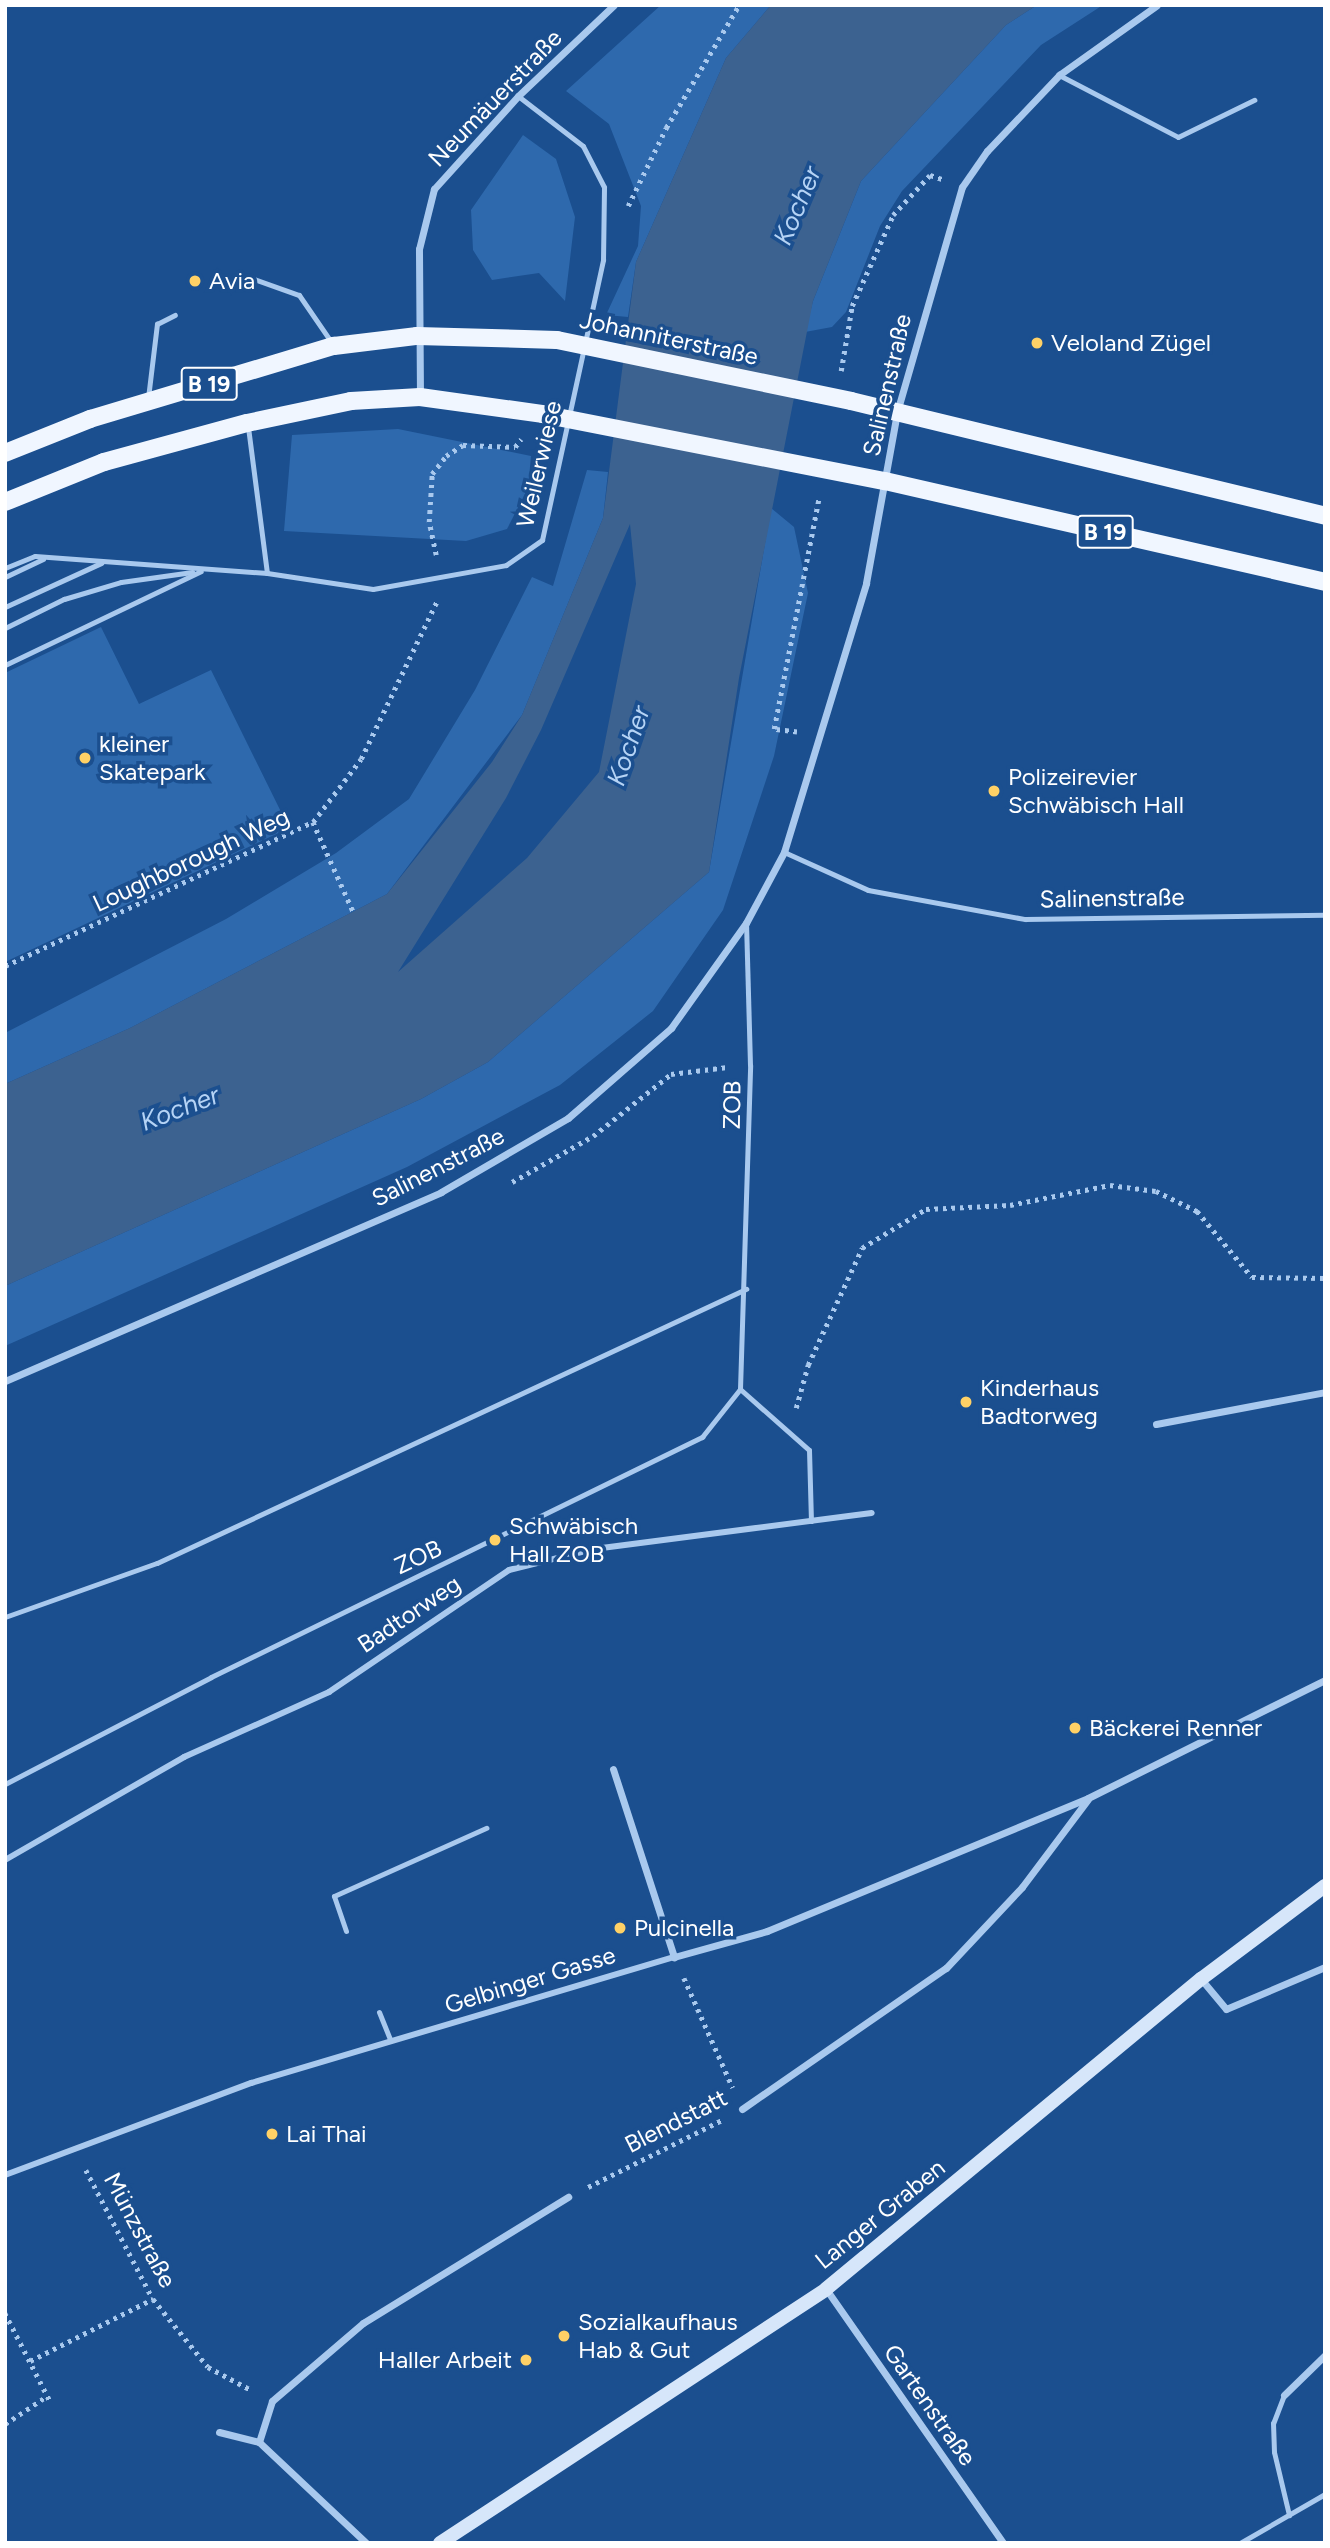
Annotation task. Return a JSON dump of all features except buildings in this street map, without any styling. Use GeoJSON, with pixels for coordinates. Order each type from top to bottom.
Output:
{"type":"FeatureCollection","features":[{"type":"Feature","properties":{"kind":"main road","name":"Johanniterstraße"},"geometry":{"type":"LineString","coordinates":[[5,453],[90,419],[334,346],[417,336],[557,340],[851,401],[1325,516]]}},
{"type":"Feature","properties":{"kind":"main road","name":"B 19"},"geometry":{"type":"LineString","coordinates":[[5,502],[104,462],[247,423],[351,401],[419,397],[542,414],[885,481],[1325,582]]}},
{"type":"Feature","properties":{"kind":"main road","name":"Langer Graben"},"geometry":{"type":"LineString","coordinates":[[440,2543],[826,2289],[1201,1979],[1325,1886]]}},
{"type":"Feature","properties":{"kind":"street","name":"Neumäuerstraße"},"geometry":{"type":"LineString","coordinates":[[419,397],[419,249],[434,189],[518,96],[614,5]]}},
{"type":"Feature","properties":{"kind":"street","name":"Salinenstraße"},"geometry":{"type":"LineString","coordinates":[[5,1381],[441,1192],[568,1118],[671,1028],[746,923],[784,852],[822,735],[866,583],[897,412],[962,187],[987,151],[1059,75],[1157,5]]}},
{"type":"Feature","properties":{"kind":"street"},"geometry":{"type":"LineString","coordinates":[[1156,1424],[1325,1392]]}},
{"type":"Feature","properties":{"kind":"street","name":"Badtorweg"},"geometry":{"type":"LineString","coordinates":[[5,1860],[184,1757],[329,1692],[509,1570],[594,1549],[872,1513]]}},
{"type":"Feature","properties":{"kind":"street","name":"Gelbinger Gasse"},"geometry":{"type":"LineString","coordinates":[[5,2175],[251,2083],[767,1931],[1088,1798],[1325,1680]]}},
{"type":"Feature","properties":{"kind":"street"},"geometry":{"type":"LineString","coordinates":[[613,1769],[674,1957]]}},
{"type":"Feature","properties":{"kind":"street","name":"Blendstatt"},"geometry":{"type":"LineString","coordinates":[[742,2109],[946,1968],[1023,1886],[1088,1798]]}},
{"type":"Feature","properties":{"kind":"street"},"geometry":{"type":"LineString","coordinates":[[1201,1979],[1226,2009],[1325,1967]]}},
{"type":"Feature","properties":{"kind":"street"},"geometry":{"type":"LineString","coordinates":[[259,2442],[272,2401],[363,2323],[568,2197]]}},
{"type":"Feature","properties":{"kind":"street","name":"Gartenstraße"},"geometry":{"type":"LineString","coordinates":[[826,2289],[1003,2543]]}},
{"type":"Feature","properties":{"kind":"street"},"geometry":{"type":"LineString","coordinates":[[1284,2395],[1325,2355]]}},
{"type":"Feature","properties":{"kind":"street"},"geometry":{"type":"LineString","coordinates":[[219,2432],[259,2442],[366,2543]]}},
{"type":"Feature","properties":{"kind":"lane"},"geometry":{"type":"LineString","coordinates":[[1059,75],[1178,137],[1254,100]]}},
{"type":"Feature","properties":{"kind":"lane","name":"Weilerwiese"},"geometry":{"type":"LineString","coordinates":[[5,568],[35,556],[267,573],[373,589],[442,579],[506,565],[542,540],[603,260],[604,187],[583,146],[518,96]]}},
{"type":"Feature","properties":{"kind":"lane"},"geometry":{"type":"LineString","coordinates":[[236,285],[251,278],[299,295],[334,346]]}},
{"type":"Feature","properties":{"kind":"lane"},"geometry":{"type":"LineString","coordinates":[[147,403],[157,324],[176,315]]}},
{"type":"Feature","properties":{"kind":"lane"},"geometry":{"type":"LineString","coordinates":[[247,423],[267,573]]}},
{"type":"Feature","properties":{"kind":"lane"},"geometry":{"type":"LineString","coordinates":[[5,577],[46,558]]}},
{"type":"Feature","properties":{"kind":"lane"},"geometry":{"type":"LineString","coordinates":[[5,607],[104,562]]}},
{"type":"Feature","properties":{"kind":"lane"},"geometry":{"type":"LineString","coordinates":[[5,628],[76,596],[121,582],[202,570]]}},
{"type":"Feature","properties":{"kind":"lane"},"geometry":{"type":"LineString","coordinates":[[5,664],[202,570]]}},
{"type":"Feature","properties":{"kind":"lane","name":"Salinenstraße"},"geometry":{"type":"LineString","coordinates":[[784,852],[868,890],[1025,919],[1066,915],[1325,915]]}},
{"type":"Feature","properties":{"kind":"lane","name":"ZOB"},"geometry":{"type":"LineString","coordinates":[[5,1784],[211,1676],[702,1437],[740,1389],[746,1289],[750,1065],[746,923]]}},
{"type":"Feature","properties":{"kind":"lane"},"geometry":{"type":"LineString","coordinates":[[5,1618],[157,1563],[746,1289]]}},
{"type":"Feature","properties":{"kind":"lane"},"geometry":{"type":"LineString","coordinates":[[740,1389],[809,1450],[811,1521]]}},
{"type":"Feature","properties":{"kind":"lane"},"geometry":{"type":"LineString","coordinates":[[346,1931],[334,1896],[485,1828]]}},
{"type":"Feature","properties":{"kind":"lane"},"geometry":{"type":"LineString","coordinates":[[379,2012],[390,2041]]}},
{"type":"Feature","properties":{"kind":"lane"},"geometry":{"type":"LineString","coordinates":[[1284,2395],[1273,2423],[1274,2452],[1289,2515]]}},
{"type":"Feature","properties":{"kind":"lane"},"geometry":{"type":"LineString","coordinates":[[1240,2543],[1325,2494]]}},
{"type":"Feature","properties":{"kind":"path"},"geometry":{"type":"LineString","coordinates":[[852,306],[893,215],[930,175],[962,187]]}},
{"type":"Feature","properties":{"kind":"path"},"geometry":{"type":"LineString","coordinates":[[442,579],[429,522],[432,474],[446,456],[463,445],[515,447],[542,414]]}},
{"type":"Feature","properties":{"kind":"path"},"geometry":{"type":"LineString","coordinates":[[802,590],[774,729],[822,735]]}},
{"type":"Feature","properties":{"kind":"path","name":"Loughborough Weg"},"geometry":{"type":"LineString","coordinates":[[5,966],[313,822],[361,759],[437,601]]}},
{"type":"Feature","properties":{"kind":"path"},"geometry":{"type":"LineString","coordinates":[[313,822],[353,911]]}},
{"type":"Feature","properties":{"kind":"path"},"geometry":{"type":"LineString","coordinates":[[789,1433],[808,1365],[862,1248],[926,1209],[1010,1205],[1110,1185],[1156,1191],[1197,1211],[1252,1277],[1325,1278]]}},
{"type":"Feature","properties":{"kind":"path"},"geometry":{"type":"LineString","coordinates":[[674,1957],[742,2109]]}},
{"type":"Feature","properties":{"kind":"path","name":"Blendstatt"},"geometry":{"type":"LineString","coordinates":[[568,2197],[742,2109]]}},
{"type":"Feature","properties":{"kind":"path","name":"Münzstraße"},"geometry":{"type":"LineString","coordinates":[[76,2150],[153,2299],[208,2367],[272,2401]]}},
{"type":"Feature","properties":{"kind":"path"},"geometry":{"type":"LineString","coordinates":[[30,2361],[153,2299]]}},
{"type":"Feature","properties":{"kind":"path"},"geometry":{"type":"LineString","coordinates":[[5,2314],[49,2398],[5,2424]]}},
{"type":"Feature","properties":{"kind":"shaded area"},"geometry":{"type":"Polygon","coordinates":[[[661,5],[771,5],[726,58],[636,262],[628,317],[606,315],[638,246],[641,206],[609,124],[566,91],[661,5]]]}},
{"type":"Feature","properties":{"kind":"shaded area"},"geometry":{"type":"Polygon","coordinates":[[[1037,5],[1103,5],[1041,45],[902,191],[880,226],[846,312],[832,327],[805,332],[813,301],[861,181],[1006,25],[1037,5]]]}},
{"type":"Feature","properties":{"kind":"shaded area"},"geometry":{"type":"Polygon","coordinates":[[[523,135],[556,159],[575,217],[565,301],[539,273],[492,280],[473,250],[471,210],[523,135]]]}},
{"type":"Feature","properties":{"kind":"shaded area"},"geometry":{"type":"Polygon","coordinates":[[[398,429],[531,456],[528,488],[507,529],[466,541],[284,531],[292,435],[398,429]]]}},
{"type":"Feature","properties":{"kind":"shaded area"},"geometry":{"type":"Polygon","coordinates":[[[587,470],[608,472],[603,518],[522,715],[387,894],[130,1028],[5,1084],[5,1033],[226,919],[336,853],[409,799],[475,690],[532,577],[553,586],[587,470]]]}},
{"type":"Feature","properties":{"kind":"shaded area"},"geometry":{"type":"Polygon","coordinates":[[[771,508],[794,527],[808,593],[774,756],[723,910],[653,1011],[560,1085],[407,1167],[5,1346],[5,1286],[421,1099],[488,1062],[709,872],[771,508]]]}},
{"type":"Feature","properties":{"kind":"shaded area"},"geometry":{"type":"Polygon","coordinates":[[[101,627],[139,704],[211,670],[289,828],[5,962],[5,673],[101,627]]]}},
{"type":"Feature","properties":{"kind":"water","name":"Kocher"},"geometry":{"type":"Polygon","coordinates":[[[771,5],[1037,5],[1006,25],[861,181],[813,301],[739,678],[709,872],[488,1062],[421,1099],[5,1286],[5,1084],[130,1028],[387,894],[492,762],[522,715],[603,518],[636,262],[726,58],[771,5]],[[630,524],[541,730],[506,798],[398,972],[527,858],[599,772],[636,584],[630,524]]]}},
{"type":"Feature","properties":{"kind":"place","name":"Avia"},"geometry":{"type":"Point","coordinates":[195,281]}},
{"type":"Feature","properties":{"kind":"place","name":"Veloland Zügel"},"geometry":{"type":"Point","coordinates":[1037,343]}},
{"type":"Feature","properties":{"kind":"place","name":"kleiner Skatepark"},"geometry":{"type":"Point","coordinates":[85,758]}},
{"type":"Feature","properties":{"kind":"place","name":"Polizeirevier Schwäbisch Hall"},"geometry":{"type":"Point","coordinates":[994,791]}},
{"type":"Feature","properties":{"kind":"place","name":"Kinderhaus Badtorweg"},"geometry":{"type":"Point","coordinates":[966,1402]}},
{"type":"Feature","properties":{"kind":"place","name":"Schwäbisch Hall ZOB"},"geometry":{"type":"Point","coordinates":[495,1540]}},
{"type":"Feature","properties":{"kind":"place","name":"Bäckerei Renner"},"geometry":{"type":"Point","coordinates":[1075,1728]}},
{"type":"Feature","properties":{"kind":"place","name":"Pulcinella"},"geometry":{"type":"Point","coordinates":[620,1928]}},
{"type":"Feature","properties":{"kind":"place","name":"Lai Thai"},"geometry":{"type":"Point","coordinates":[272,2134]}},
{"type":"Feature","properties":{"kind":"place","name":"Sozialkaufhaus Hab & Gut"},"geometry":{"type":"Point","coordinates":[564,2336]}},
{"type":"Feature","properties":{"kind":"place","name":"Haller Arbeit"},"geometry":{"type":"Point","coordinates":[526,2360]}}]}
